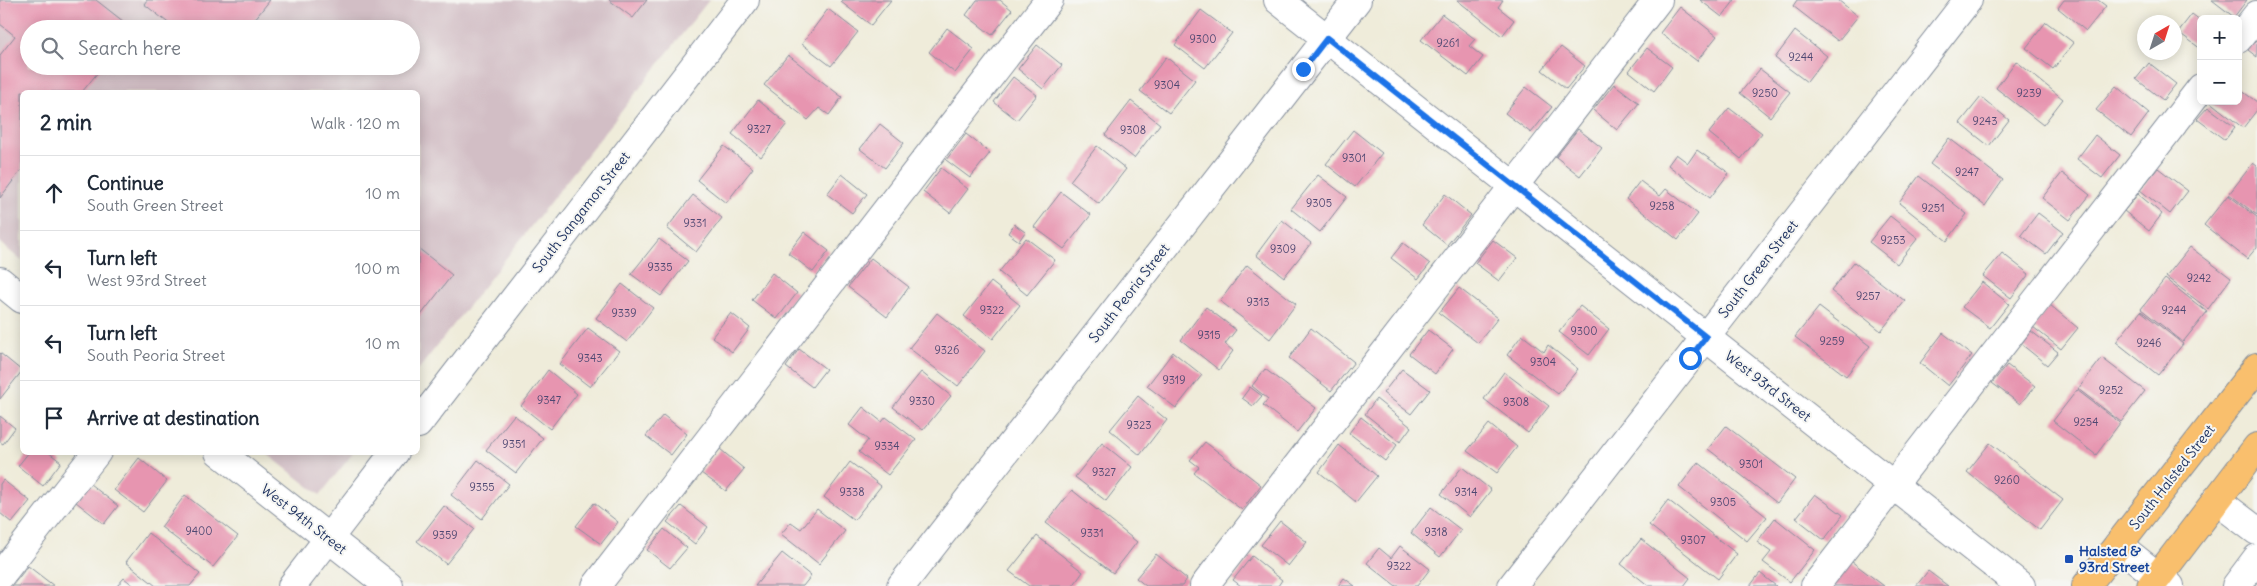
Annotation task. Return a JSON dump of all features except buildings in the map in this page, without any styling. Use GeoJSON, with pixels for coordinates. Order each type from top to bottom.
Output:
{"type":"FeatureCollection","features":[{"type":"Feature","properties":{"kind":"main road","name":"South Halsted Street"},"geometry":{"type":"LineString","coordinates":[[2086,586],[2257,367]]}},
{"type":"Feature","properties":{"kind":"main road"},"geometry":{"type":"LineString","coordinates":[[2160,583],[2216,500],[2257,447]]}},
{"type":"Feature","properties":{"kind":"street","name":"South Sangamon Street"},"geometry":{"type":"LineString","coordinates":[[420,421],[745,0]]}},
{"type":"Feature","properties":{"kind":"street"},"geometry":{"type":"LineString","coordinates":[[596,586],[1049,0]]}},
{"type":"Feature","properties":{"kind":"street","name":"West 93rd Street"},"geometry":{"type":"LineString","coordinates":[[1278,0],[2022,586]]}},
{"type":"Feature","properties":{"kind":"street","name":"South Peoria Street"},"geometry":{"type":"LineString","coordinates":[[901,586],[1357,0]]}},
{"type":"Feature","properties":{"kind":"street"},"geometry":{"type":"LineString","coordinates":[[1204,586],[1658,0]]}},
{"type":"Feature","properties":{"kind":"street","name":"South Green Street"},"geometry":{"type":"LineString","coordinates":[[1512,586],[1968,0]]}},
{"type":"Feature","properties":{"kind":"street"},"geometry":{"type":"LineString","coordinates":[[2242,34],[2257,15]]}},
{"type":"Feature","properties":{"kind":"street"},"geometry":{"type":"LineString","coordinates":[[1815,586],[2197,93]]}},
{"type":"Feature","properties":{"kind":"street"},"geometry":{"type":"LineString","coordinates":[[0,281],[20,297]]}},
{"type":"Feature","properties":{"kind":"street"},"geometry":{"type":"LineString","coordinates":[[0,576],[94,455]]}},
{"type":"Feature","properties":{"kind":"street","name":"West 94th Street"},"geometry":{"type":"LineString","coordinates":[[223,455],[389,586]]}},
{"type":"Feature","properties":{"kind":"street"},"geometry":{"type":"LineString","coordinates":[[292,586],[393,455]]}},
{"type":"Feature","properties":{"kind":"street"},"geometry":{"type":"LineString","coordinates":[[2216,500],[2257,531]]}},
{"type":"Feature","properties":{"kind":"street"},"geometry":{"type":"LineString","coordinates":[[2118,545],[2160,583]]}},
{"type":"Feature","properties":{"kind":"shaded area"},"geometry":{"type":"Polygon","coordinates":[[[0,0],[709,0],[420,367],[420,90],[20,90],[20,259],[0,243],[0,0]]]}},
{"type":"Feature","properties":{"kind":"shaded area"},"geometry":{"type":"Polygon","coordinates":[[[269,455],[351,455],[320,495],[269,455]]]}},
{"type":"Feature","properties":{"kind":"place","name":"Halsted & 93rd Street"},"geometry":{"type":"Point","coordinates":[2069,559]}},
{"type":"Feature","properties":{"kind":"route"},"geometry":{"type":"LineString","coordinates":[[1303,69],[1327,38],[1706,337],[1690,358]]}}]}
